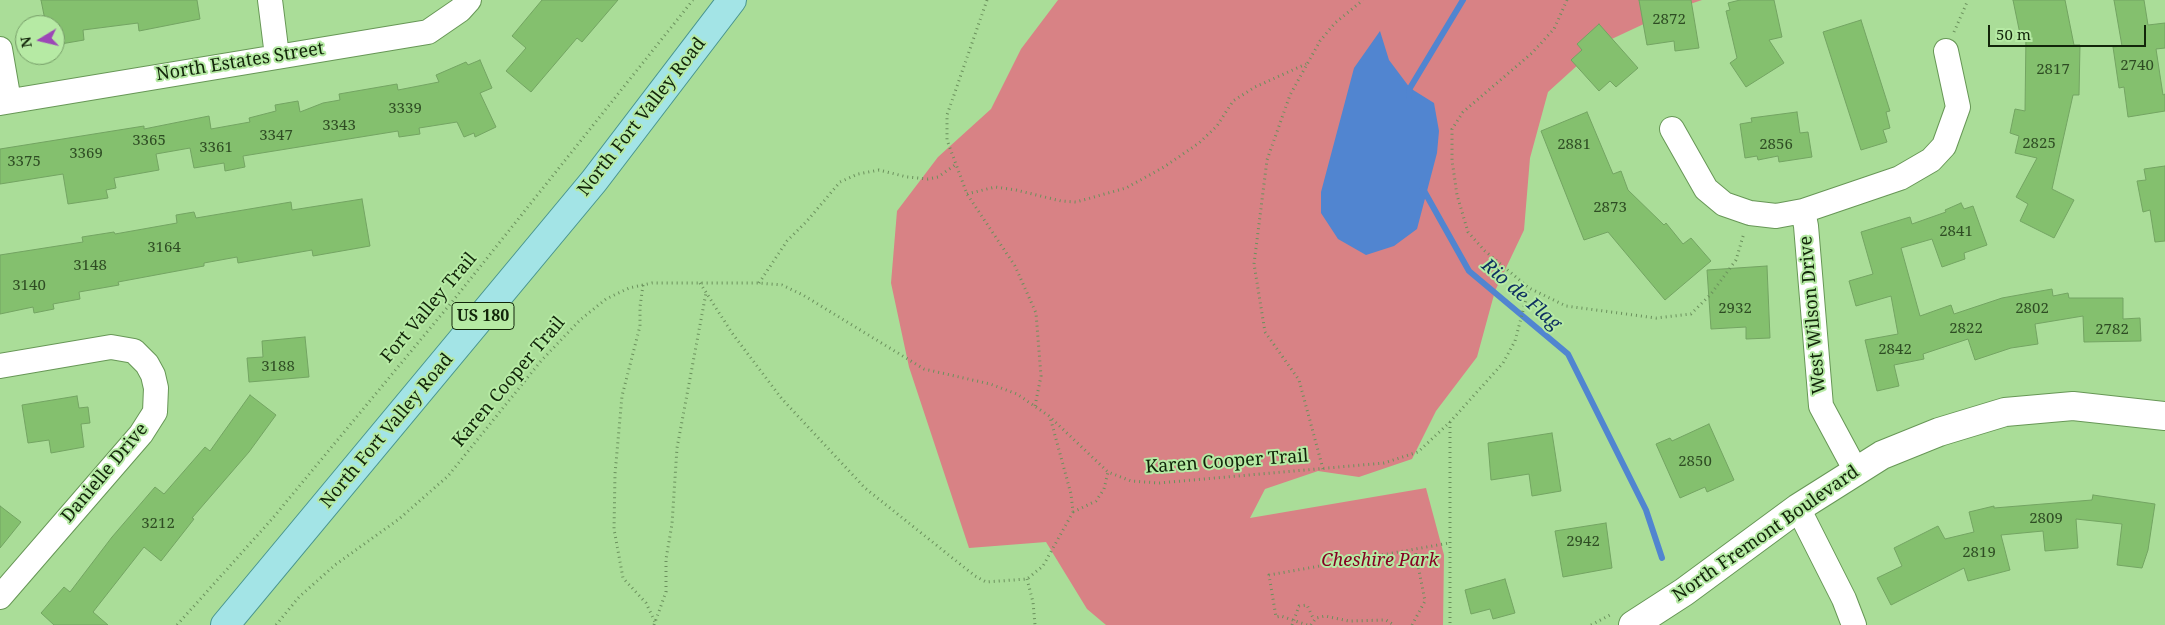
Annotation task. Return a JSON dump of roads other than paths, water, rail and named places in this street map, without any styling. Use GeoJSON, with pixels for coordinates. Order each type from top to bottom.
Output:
{"type":"FeatureCollection","features":[{"type":"Feature","properties":{"kind":"main road","name":"North Fort Valley Road"},"geometry":{"type":"LineString","coordinates":[[225,625],[594,181],[732,0]]}},
{"type":"Feature","properties":{"kind":"street"},"geometry":{"type":"LineString","coordinates":[[270,0],[278,56]]}},
{"type":"Feature","properties":{"kind":"street","name":"North Estates Street"},"geometry":{"type":"LineString","coordinates":[[5,102],[428,32],[460,10],[469,0]]}},
{"type":"Feature","properties":{"kind":"street"},"geometry":{"type":"LineString","coordinates":[[0,49],[5,102]]}},
{"type":"Feature","properties":{"kind":"street"},"geometry":{"type":"LineString","coordinates":[[1672,129],[1706,189],[1724,204],[1750,214],[1776,216],[1803,211],[1900,178],[1931,160],[1944,146],[1958,107],[1946,51]]}},
{"type":"Feature","properties":{"kind":"street","name":"West Wilson Drive"},"geometry":{"type":"LineString","coordinates":[[1803,211],[1806,226],[1821,406],[1856,471]]}},
{"type":"Feature","properties":{"kind":"street","name":"Danielle Drive"},"geometry":{"type":"LineString","coordinates":[[0,366],[110,347],[134,351],[147,364],[153,374],[156,388],[155,412],[141,434],[0,597]]}},
{"type":"Feature","properties":{"kind":"street","name":"North Fremont Boulevard"},"geometry":{"type":"LineString","coordinates":[[1633,625],[1684,592],[1798,508],[1856,471],[1882,456],[1939,432],[2005,412],[2073,406],[2165,416]]}},
{"type":"Feature","properties":{"kind":"street"},"geometry":{"type":"LineString","coordinates":[[1798,508],[1844,600],[1854,625]]}},
{"type":"Feature","properties":{"kind":"water"},"geometry":{"type":"Polygon","coordinates":[[[1380,31],[1389,60],[1410,88],[1434,103],[1439,131],[1437,153],[1417,229],[1394,246],[1366,255],[1338,239],[1321,213],[1321,192],[1354,68],[1380,31]]]}},
{"type":"Feature","properties":{"kind":"waterway","name":"Rio de Flag"},"geometry":{"type":"LineString","coordinates":[[1409,96],[1410,88],[1463,0]]}},
{"type":"Feature","properties":{"kind":"waterway","name":"Rio de Flag"},"geometry":{"type":"LineString","coordinates":[[1423,189],[1469,271],[1568,354],[1646,510],[1662,558]]}},
{"type":"Feature","properties":{"kind":"park label","name":"Cheshire Park"},"geometry":{"type":"Point","coordinates":[1380,561]}}]}
